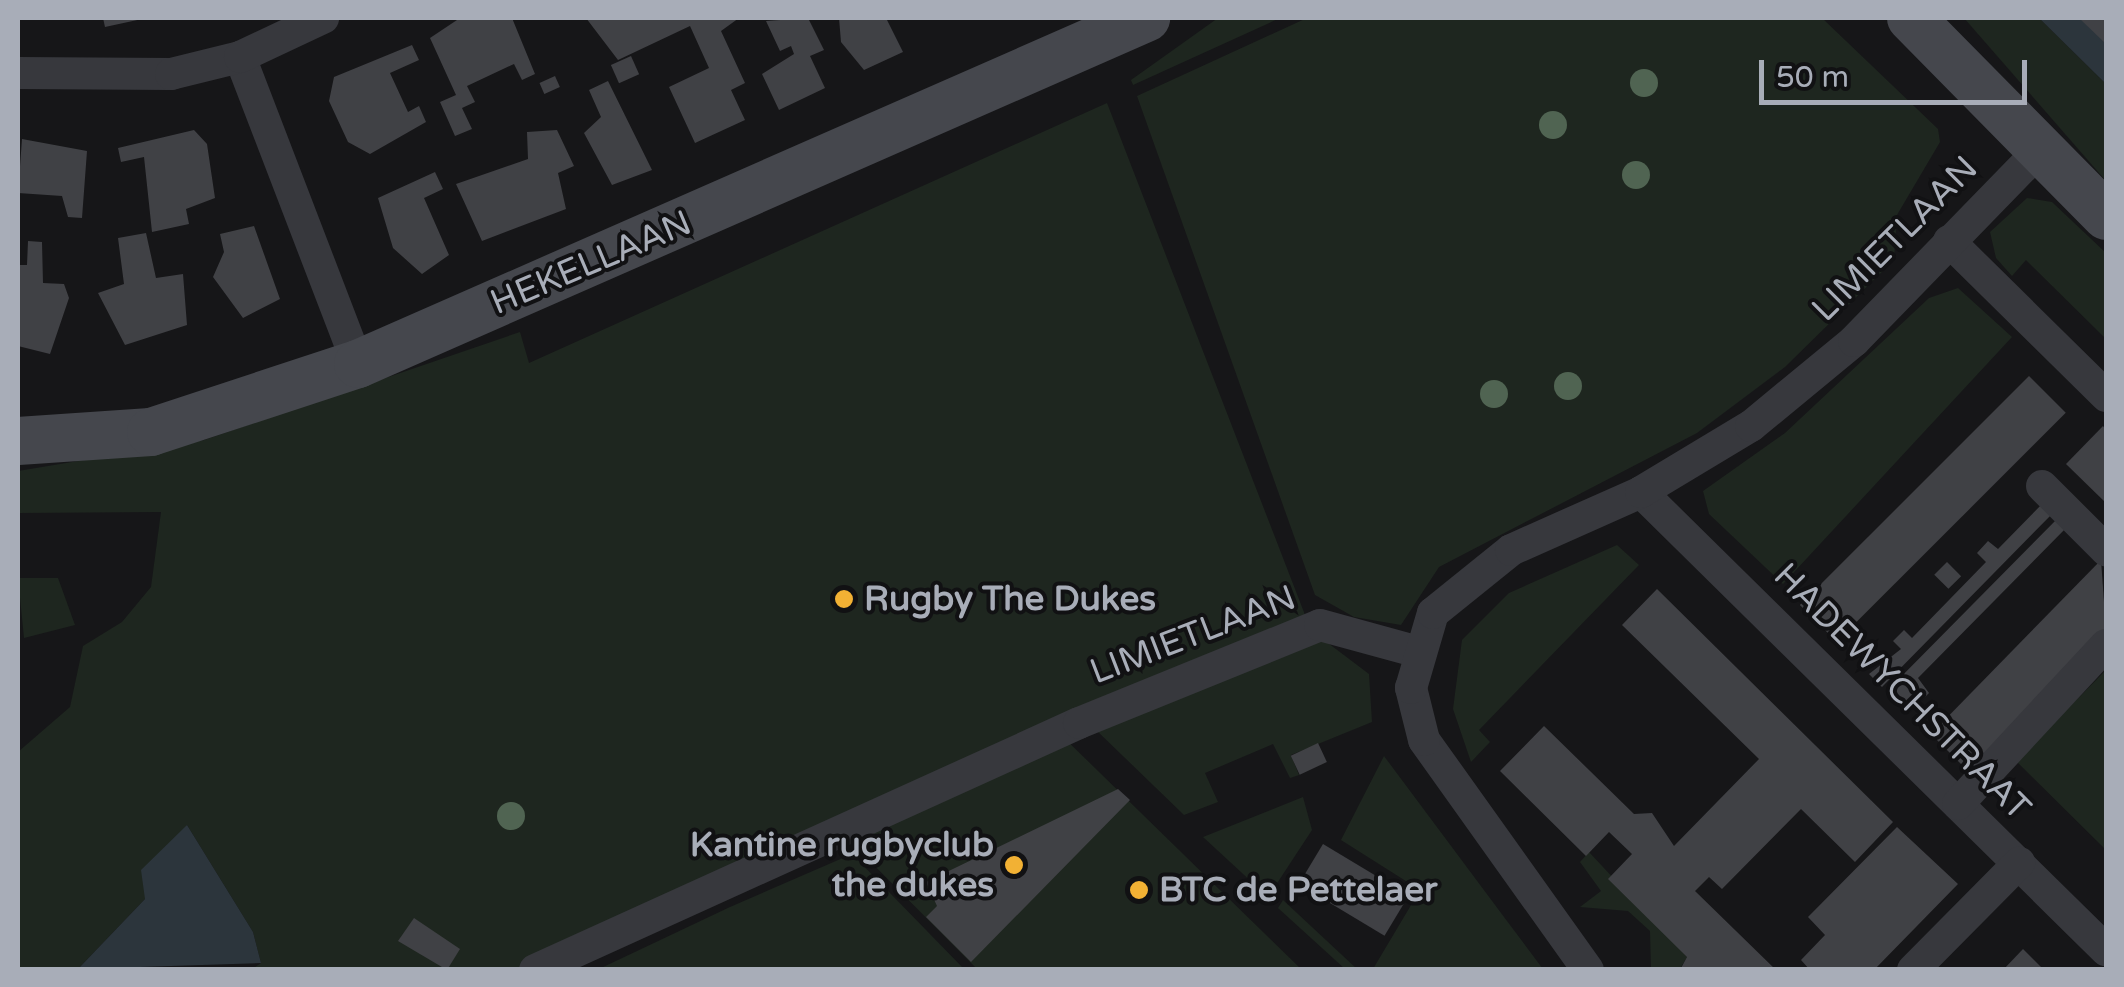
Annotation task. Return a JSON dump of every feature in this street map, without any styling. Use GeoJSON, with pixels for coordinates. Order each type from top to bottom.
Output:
{"type":"FeatureCollection","features":[{"type":"Feature","properties":{"kind":"main road","name":"HEKELLAAN"},"geometry":{"type":"LineString","coordinates":[[18,441],[152,432],[358,364],[1085,32],[1146,18]]}},
{"type":"Feature","properties":{"kind":"main road"},"geometry":{"type":"LineString","coordinates":[[1911,18],[2106,216]]}},
{"type":"Feature","properties":{"kind":"street"},"geometry":{"type":"LineString","coordinates":[[18,73],[171,74],[240,56],[322,18]]}},
{"type":"Feature","properties":{"kind":"street"},"geometry":{"type":"LineString","coordinates":[[240,56],[358,364]]}},
{"type":"Feature","properties":{"kind":"street","name":"LIMIETLAAN"},"geometry":{"type":"LineString","coordinates":[[535,970],[1079,723],[1320,625],[1416,652],[1433,613],[1479,569],[1641,492],[1752,426],[1854,341],[2040,150]]}},
{"type":"Feature","properties":{"kind":"street"},"geometry":{"type":"LineString","coordinates":[[1949,241],[2106,396]]}},
{"type":"Feature","properties":{"kind":"street"},"geometry":{"type":"LineString","coordinates":[[2042,486],[2106,550]]}},
{"type":"Feature","properties":{"kind":"street","name":"HADEWYCHSTRAAT"},"geometry":{"type":"LineString","coordinates":[[1641,492],[2018,863],[2102,936]]}},
{"type":"Feature","properties":{"kind":"street"},"geometry":{"type":"LineString","coordinates":[[1958,804],[2106,645]]}},
{"type":"Feature","properties":{"kind":"street"},"geometry":{"type":"LineString","coordinates":[[1416,652],[1411,688],[1424,740],[1588,970]]}},
{"type":"Feature","properties":{"kind":"street"},"geometry":{"type":"LineString","coordinates":[[1913,970],[2018,863]]}},
{"type":"Feature","properties":{"kind":"shaded area"},"geometry":{"type":"Polygon","coordinates":[[[1218,18],[1280,18],[1133,85],[1131,80],[1218,18]]]}},
{"type":"Feature","properties":{"kind":"shaded area"},"geometry":{"type":"Polygon","coordinates":[[[1307,18],[1822,18],[1938,129],[1940,142],[1897,215],[1894,260],[1785,367],[1697,433],[1439,567],[1401,625],[1354,617],[1315,595],[1137,96],[1307,18]]]}},
{"type":"Feature","properties":{"kind":"shaded area"},"geometry":{"type":"Polygon","coordinates":[[[1964,18],[2039,18],[2106,84],[2106,181],[1964,18]]]}},
{"type":"Feature","properties":{"kind":"shaded area"},"geometry":{"type":"Polygon","coordinates":[[[2039,18],[2106,18],[2106,84],[2039,18]]]}},
{"type":"Feature","properties":{"kind":"shaded area"},"geometry":{"type":"Polygon","coordinates":[[[1107,103],[1307,620],[1056,730],[1301,969],[977,969],[835,826],[527,969],[252,969],[261,963],[253,932],[187,825],[145,899],[78,969],[18,969],[18,752],[70,707],[83,646],[122,622],[151,587],[161,512],[18,513],[18,471],[204,440],[520,332],[529,363],[1107,103]]]}},
{"type":"Feature","properties":{"kind":"shaded area"},"geometry":{"type":"Polygon","coordinates":[[[2027,198],[2052,202],[2106,253],[2106,339],[2026,260],[2012,276],[1996,258],[1990,232],[2027,198]]]}},
{"type":"Feature","properties":{"kind":"shaded area"},"geometry":{"type":"Polygon","coordinates":[[[1958,288],[2012,337],[1783,584],[1709,514],[1703,491],[1785,433],[1929,298],[1958,288]]]}},
{"type":"Feature","properties":{"kind":"shaded area"},"geometry":{"type":"Polygon","coordinates":[[[1617,545],[1639,565],[1479,730],[1490,742],[1471,762],[1453,709],[1462,640],[1509,593],[1617,545]]]}},
{"type":"Feature","properties":{"kind":"shaded area"},"geometry":{"type":"Polygon","coordinates":[[[18,578],[58,578],[75,625],[24,638],[18,578]]]}},
{"type":"Feature","properties":{"kind":"shaded area"},"geometry":{"type":"Polygon","coordinates":[[[1320,637],[1369,674],[1372,722],[1291,755],[1299,775],[1290,778],[1273,744],[1205,773],[1218,802],[1184,815],[1095,729],[1320,637]]]}},
{"type":"Feature","properties":{"kind":"shaded area"},"geometry":{"type":"Polygon","coordinates":[[[2106,670],[2106,850],[2016,761],[2106,670]]]}},
{"type":"Feature","properties":{"kind":"shaded area"},"geometry":{"type":"Polygon","coordinates":[[[1384,756],[1543,969],[1373,969],[1420,890],[1341,840],[1384,756]]]}},
{"type":"Feature","properties":{"kind":"shaded area"},"geometry":{"type":"Polygon","coordinates":[[[1303,797],[1312,830],[1268,897],[1203,837],[1303,797]]]}},
{"type":"Feature","properties":{"kind":"shaded area"},"geometry":{"type":"Polygon","coordinates":[[[187,825],[253,932],[261,963],[78,969],[145,899],[141,870],[187,825]]]}},
{"type":"Feature","properties":{"kind":"shaded area"},"geometry":{"type":"Polygon","coordinates":[[[1589,852],[1687,957],[1680,969],[1651,969],[1650,931],[1628,911],[1580,907],[1601,891],[1580,862],[1589,852]]]}},
{"type":"Feature","properties":{"kind":"shaded area"},"geometry":{"type":"Polygon","coordinates":[[[852,854],[964,969],[599,969],[730,907],[852,854]]]}},
{"type":"Feature","properties":{"kind":"shaded area"},"geometry":{"type":"Polygon","coordinates":[[[1283,900],[1357,969],[1345,969],[1278,908],[1283,900]]]}},
{"type":"Feature","properties":{"kind":"building"},"geometry":{"type":"Polygon","coordinates":[[[103,18],[141,18],[142,19],[105,27],[103,18]]]}},
{"type":"Feature","properties":{"kind":"building"},"geometry":{"type":"Polygon","coordinates":[[[460,18],[512,18],[535,74],[522,80],[514,64],[467,86],[475,102],[462,108],[472,129],[455,136],[440,102],[456,95],[430,38],[460,18]]]}},
{"type":"Feature","properties":{"kind":"building"},"geometry":{"type":"Polygon","coordinates":[[[586,18],[739,18],[721,31],[745,83],[731,90],[745,120],[695,143],[669,87],[709,68],[690,26],[618,60],[586,18]]]}},
{"type":"Feature","properties":{"kind":"building"},"geometry":{"type":"Polygon","coordinates":[[[808,18],[824,50],[810,56],[825,88],[779,110],[762,74],[794,54],[791,46],[780,51],[766,21],[808,18]]]}},
{"type":"Feature","properties":{"kind":"building"},"geometry":{"type":"Polygon","coordinates":[[[839,18],[886,18],[903,52],[864,70],[841,42],[839,18]]]}},
{"type":"Feature","properties":{"kind":"building"},"geometry":{"type":"Polygon","coordinates":[[[2079,18],[2106,18],[2106,44],[2079,18]]]}},
{"type":"Feature","properties":{"kind":"building"},"geometry":{"type":"Polygon","coordinates":[[[412,45],[419,60],[390,73],[408,112],[419,106],[426,122],[370,154],[348,142],[329,101],[334,77],[412,45]]]}},
{"type":"Feature","properties":{"kind":"building"},"geometry":{"type":"Polygon","coordinates":[[[631,56],[639,74],[619,83],[611,65],[631,56]]]}},
{"type":"Feature","properties":{"kind":"building"},"geometry":{"type":"Polygon","coordinates":[[[555,76],[560,87],[544,94],[539,83],[555,76]]]}},
{"type":"Feature","properties":{"kind":"building"},"geometry":{"type":"Polygon","coordinates":[[[608,81],[652,170],[612,185],[584,133],[601,117],[589,90],[608,81]]]}},
{"type":"Feature","properties":{"kind":"building"},"geometry":{"type":"Polygon","coordinates":[[[194,130],[207,144],[215,198],[186,209],[189,224],[152,232],[144,157],[121,162],[118,148],[194,130]]]}},
{"type":"Feature","properties":{"kind":"building"},"geometry":{"type":"Polygon","coordinates":[[[557,130],[574,166],[558,173],[566,209],[482,241],[456,184],[528,159],[527,132],[557,130]]]}},
{"type":"Feature","properties":{"kind":"building"},"geometry":{"type":"Polygon","coordinates":[[[22,139],[87,151],[82,218],[68,217],[62,196],[18,193],[22,139]]]}},
{"type":"Feature","properties":{"kind":"building"},"geometry":{"type":"Polygon","coordinates":[[[435,172],[443,189],[424,198],[449,255],[422,274],[393,248],[378,198],[435,172]]]}},
{"type":"Feature","properties":{"kind":"building"},"geometry":{"type":"Polygon","coordinates":[[[254,226],[280,299],[243,318],[213,277],[224,252],[220,234],[254,226]]]}},
{"type":"Feature","properties":{"kind":"building"},"geometry":{"type":"Polygon","coordinates":[[[146,233],[156,278],[183,274],[187,325],[125,345],[98,293],[124,284],[118,238],[146,233]]]}},
{"type":"Feature","properties":{"kind":"building"},"geometry":{"type":"Polygon","coordinates":[[[28,241],[42,242],[43,283],[64,284],[69,298],[50,354],[18,346],[18,265],[27,265],[28,241]]]}},
{"type":"Feature","properties":{"kind":"building"},"geometry":{"type":"Polygon","coordinates":[[[2029,376],[2066,413],[1837,642],[1800,605],[2029,376]]]}},
{"type":"Feature","properties":{"kind":"building"},"geometry":{"type":"Polygon","coordinates":[[[2103,426],[2106,430],[2106,503],[2066,464],[2103,426]]]}},
{"type":"Feature","properties":{"kind":"building"},"geometry":{"type":"Polygon","coordinates":[[[2043,503],[2053,513],[1882,687],[1869,674],[1901,649],[1893,641],[1904,630],[1912,638],[1986,562],[1977,553],[1988,541],[1998,549],[2043,503]]]}},
{"type":"Feature","properties":{"kind":"building"},"geometry":{"type":"Polygon","coordinates":[[[2058,518],[2067,527],[1918,678],[1929,693],[1909,713],[1887,691],[2058,518]]]}},
{"type":"Feature","properties":{"kind":"building"},"geometry":{"type":"Polygon","coordinates":[[[2101,560],[2106,630],[1968,771],[1931,734],[2101,560]]]}},
{"type":"Feature","properties":{"kind":"building"},"geometry":{"type":"Polygon","coordinates":[[[1947,562],[1961,576],[1948,589],[1934,575],[1947,562]]]}},
{"type":"Feature","properties":{"kind":"building"},"geometry":{"type":"Polygon","coordinates":[[[1657,589],[1893,822],[1855,862],[1801,809],[1722,889],[1709,877],[1695,891],[1776,970],[1680,970],[1687,957],[1608,879],[1632,854],[1609,832],[1586,856],[1500,771],[1544,726],[1634,814],[1652,813],[1674,846],[1759,759],[1622,625],[1657,589]]]}},
{"type":"Feature","properties":{"kind":"building"},"geometry":{"type":"Polygon","coordinates":[[[1318,743],[1327,762],[1300,775],[1291,756],[1318,743]]]}},
{"type":"Feature","properties":{"kind":"building","name":"Kantine rugbyclub the dukes"},"geometry":{"type":"Polygon","coordinates":[[[1118,789],[1130,800],[971,962],[926,917],[937,906],[926,882],[1118,789]]]}},
{"type":"Feature","properties":{"kind":"building"},"geometry":{"type":"Polygon","coordinates":[[[1897,827],[1958,884],[1874,970],[1810,970],[1801,960],[1825,935],[1808,917],[1897,827]]]}},
{"type":"Feature","properties":{"kind":"building"},"geometry":{"type":"Polygon","coordinates":[[[1323,844],[1409,896],[1385,936],[1299,884],[1323,844]]]}},
{"type":"Feature","properties":{"kind":"building"},"geometry":{"type":"Polygon","coordinates":[[[414,918],[460,949],[447,970],[398,941],[414,918]]]}},
{"type":"Feature","properties":{"kind":"building"},"geometry":{"type":"Polygon","coordinates":[[[2023,949],[2044,970],[2003,970],[2023,949]]]}},
{"type":"Feature","properties":{"kind":"place","name":"Rugby The Dukes"},"geometry":{"type":"Point","coordinates":[844,599]}},
{"type":"Feature","properties":{"kind":"place","name":"Kantine rugbyclub the dukes"},"geometry":{"type":"Point","coordinates":[1014,865]}},
{"type":"Feature","properties":{"kind":"place","name":"BTC de Pettelaer"},"geometry":{"type":"Point","coordinates":[1139,890]}}]}
